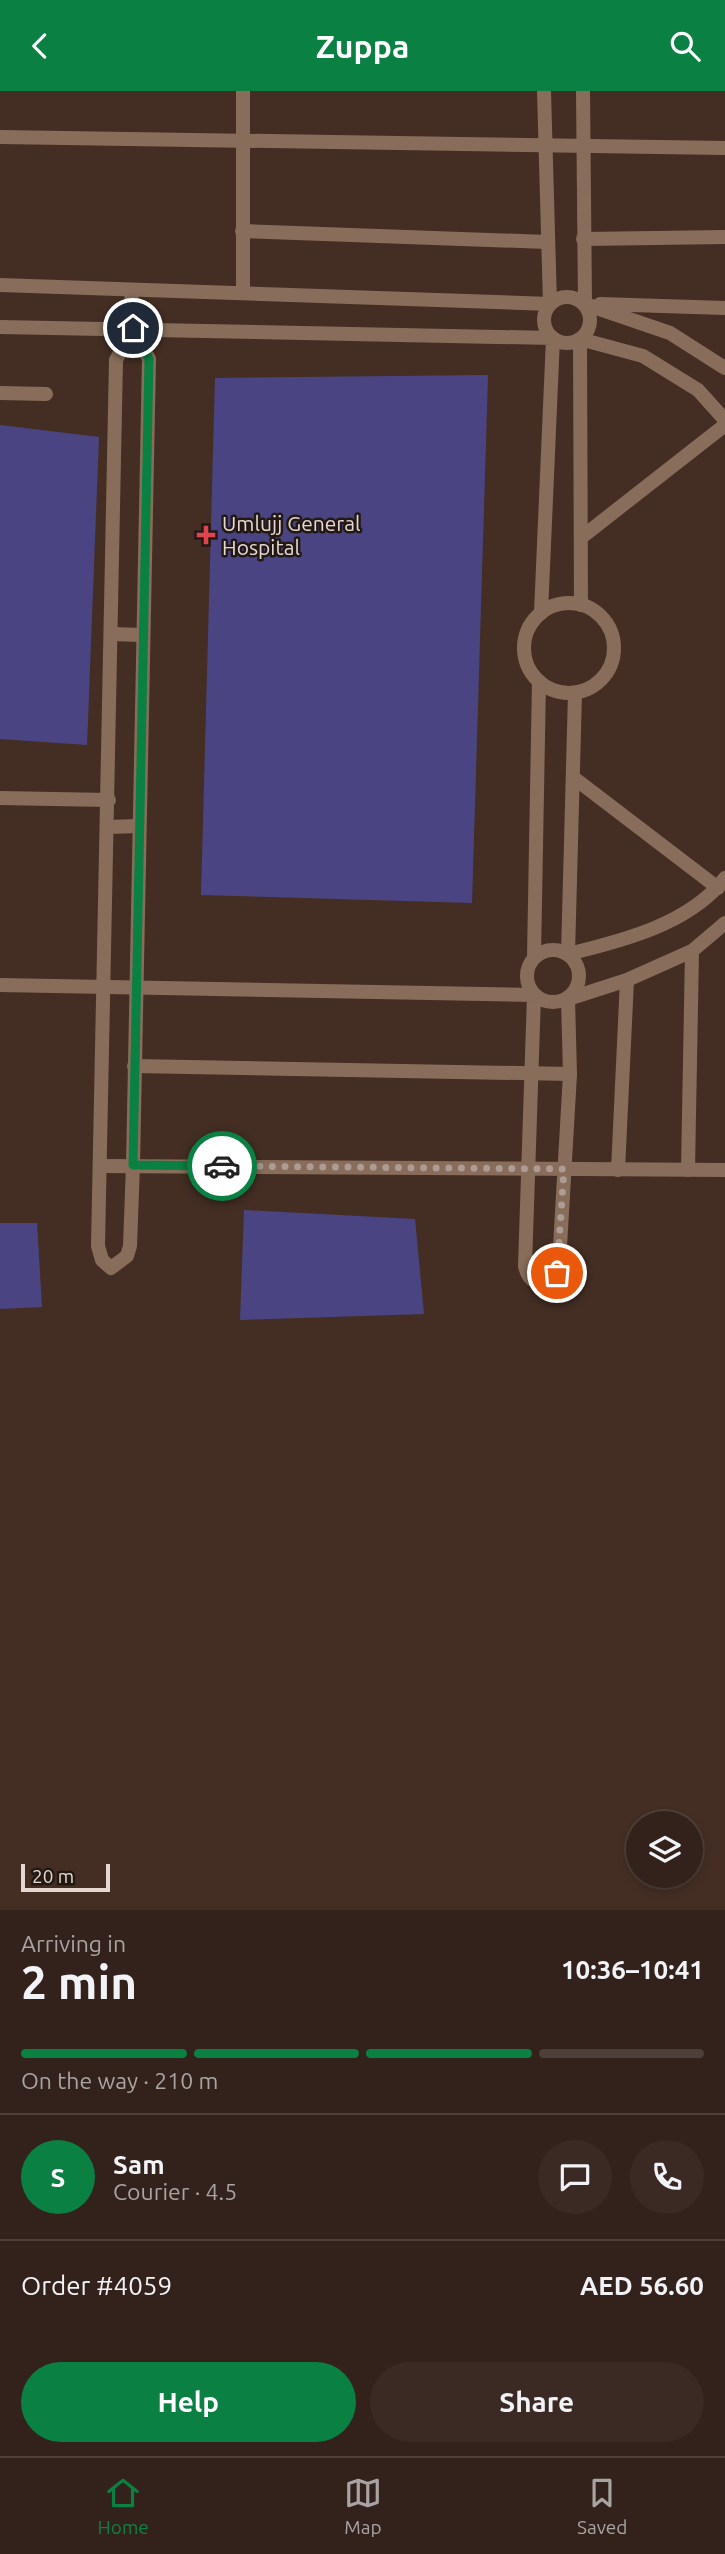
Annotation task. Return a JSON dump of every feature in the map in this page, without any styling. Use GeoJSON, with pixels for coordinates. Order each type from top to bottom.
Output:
{"type":"FeatureCollection","features":[{"type":"Feature","properties":{"kind":"lane"},"geometry":{"type":"LineString","coordinates":[[243,91],[243,292]]}},
{"type":"Feature","properties":{"kind":"lane"},"geometry":{"type":"LineString","coordinates":[[541,613],[553,338],[546,331],[544,321],[550,304],[544,91]]}},
{"type":"Feature","properties":{"kind":"lane"},"geometry":{"type":"LineString","coordinates":[[581,605],[580,339],[590,323],[585,303],[583,239],[586,144],[583,91]]}},
{"type":"Feature","properties":{"kind":"lane"},"geometry":{"type":"LineString","coordinates":[[0,137],[725,148]]}},
{"type":"Feature","properties":{"kind":"lane"},"geometry":{"type":"LineString","coordinates":[[242,231],[547,242]]}},
{"type":"Feature","properties":{"kind":"lane"},"geometry":{"type":"LineString","coordinates":[[583,239],[725,237]]}},
{"type":"Feature","properties":{"kind":"lane"},"geometry":{"type":"LineString","coordinates":[[0,285],[550,304],[568,297],[670,333],[725,367]]}},
{"type":"Feature","properties":{"kind":"lane"},"geometry":{"type":"LineString","coordinates":[[131,290],[133,328],[149,359],[133,1165],[130,1246],[127,1256],[111,1268],[102,1260],[98,1246],[117,360],[133,328]]}},
{"type":"Feature","properties":{"kind":"lane"},"geometry":{"type":"LineString","coordinates":[[585,303],[725,308]]}},
{"type":"Feature","properties":{"kind":"lane"},"geometry":{"type":"LineString","coordinates":[[0,327],[553,338],[570,343],[580,339],[643,356],[698,390],[725,420]]}},
{"type":"Feature","properties":{"kind":"lane"},"geometry":{"type":"LineString","coordinates":[[0,393],[46,394]]}},
{"type":"Feature","properties":{"kind":"lane"},"geometry":{"type":"LineString","coordinates":[[582,537],[725,425]]}},
{"type":"Feature","properties":{"kind":"lane"},"geometry":{"type":"LineString","coordinates":[[563,604],[581,605],[600,615],[608,625],[615,649],[612,662],[598,683],[575,693],[550,689],[539,681],[526,660],[524,647],[532,623],[541,613],[563,604]]}},
{"type":"Feature","properties":{"kind":"lane"},"geometry":{"type":"LineString","coordinates":[[111,634],[142,635]]}},
{"type":"Feature","properties":{"kind":"lane"},"geometry":{"type":"LineString","coordinates":[[539,681],[534,957],[526,975],[528,986],[534,995],[542,1001],[552,1003],[627,979],[692,951],[725,923]]}},
{"type":"Feature","properties":{"kind":"lane"},"geometry":{"type":"LineString","coordinates":[[534,995],[529,1074],[525,1266],[527,1275],[544,1285],[553,1281],[559,1264],[570,1074],[568,999],[577,987],[580,977],[578,966],[568,954],[575,693]]}},
{"type":"Feature","properties":{"kind":"lane"},"geometry":{"type":"LineString","coordinates":[[534,957],[543,951],[553,950],[568,954],[630,939],[678,916],[721,883],[574,778]]}},
{"type":"Feature","properties":{"kind":"lane"},"geometry":{"type":"LineString","coordinates":[[0,798],[109,800]]}},
{"type":"Feature","properties":{"kind":"lane"},"geometry":{"type":"LineString","coordinates":[[108,827],[139,826]]}},
{"type":"Feature","properties":{"kind":"lane"},"geometry":{"type":"LineString","coordinates":[[688,1170],[692,951]]}},
{"type":"Feature","properties":{"kind":"lane"},"geometry":{"type":"LineString","coordinates":[[618,1170],[627,979]]}},
{"type":"Feature","properties":{"kind":"lane"},"geometry":{"type":"LineString","coordinates":[[0,985],[534,995]]}},
{"type":"Feature","properties":{"kind":"lane"},"geometry":{"type":"LineString","coordinates":[[134,1066],[570,1074]]}},
{"type":"Feature","properties":{"kind":"lane"},"geometry":{"type":"LineString","coordinates":[[100,1166],[725,1170]]}},
{"type":"Feature","properties":{"kind":"building"},"geometry":{"type":"Polygon","coordinates":[[[488,375],[472,903],[201,895],[215,378],[488,375]]]}},
{"type":"Feature","properties":{"kind":"building"},"geometry":{"type":"Polygon","coordinates":[[[0,425],[99,437],[87,745],[0,739],[0,425]]]}},
{"type":"Feature","properties":{"kind":"building"},"geometry":{"type":"Polygon","coordinates":[[[244,1210],[415,1219],[424,1314],[240,1320],[244,1210]]]}},
{"type":"Feature","properties":{"kind":"building"},"geometry":{"type":"Polygon","coordinates":[[[0,1223],[37,1223],[42,1307],[0,1309],[0,1223]]]}},
{"type":"Feature","properties":{"kind":"way so far"},"geometry":{"type":"LineString","coordinates":[[222,1166],[564,1169],[557,1273]]}},
{"type":"Feature","properties":{"kind":"place","name":"Umlujj General Hospital"},"geometry":{"type":"Point","coordinates":[206,535]}},
{"type":"Feature","properties":{"kind":"route"},"geometry":{"type":"LineString","coordinates":[[133,328],[149,359],[133,1165],[222,1166]]}}]}
